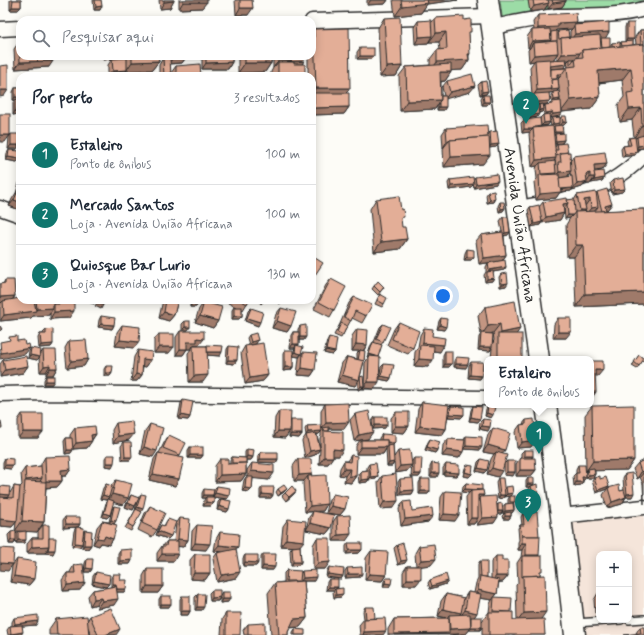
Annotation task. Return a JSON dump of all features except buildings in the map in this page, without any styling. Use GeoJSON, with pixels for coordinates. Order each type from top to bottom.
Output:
{"type":"FeatureCollection","features":[{"type":"Feature","properties":{"kind":"main road","name":"Avenida União Africana"},"geometry":{"type":"LineString","coordinates":[[491,14],[539,356]]}},
{"type":"Feature","properties":{"kind":"main road"},"geometry":{"type":"LineString","coordinates":[[546,408],[574,629]]}},
{"type":"Feature","properties":{"kind":"street"},"geometry":{"type":"LineString","coordinates":[[316,21],[491,14],[555,16],[605,15],[644,9]]}},
{"type":"Feature","properties":{"kind":"street"},"geometry":{"type":"LineString","coordinates":[[0,29],[16,28]]}},
{"type":"Feature","properties":{"kind":"street"},"geometry":{"type":"LineString","coordinates":[[518,208],[571,198],[598,188],[619,177],[644,155]]}},
{"type":"Feature","properties":{"kind":"street"},"geometry":{"type":"LineString","coordinates":[[0,208],[16,214]]}},
{"type":"Feature","properties":{"kind":"street"},"geometry":{"type":"LineString","coordinates":[[0,394],[78,393],[484,398]]}},
{"type":"Feature","properties":{"kind":"street"},"geometry":{"type":"LineString","coordinates":[[561,516],[644,508]]}},
{"type":"Feature","properties":{"kind":"lane"},"geometry":{"type":"LineString","coordinates":[[632,620],[644,619]]}},
{"type":"Feature","properties":{"kind":"lane"},"geometry":{"type":"LineString","coordinates":[[574,629],[605,623]]}},
{"type":"Feature","properties":{"kind":"shaded area"},"geometry":{"type":"Polygon","coordinates":[[[644,515],[644,635],[584,635],[565,523],[644,515]]]}},
{"type":"Feature","properties":{"kind":"green space"},"geometry":{"type":"Polygon","coordinates":[[[500,0],[644,0],[644,5],[503,23],[500,0]]]}},
{"type":"Feature","properties":{"kind":"place","name":"Mercado Santos"},"geometry":{"type":"Point","coordinates":[526,124]}},
{"type":"Feature","properties":{"kind":"place","name":"Estaleiro"},"geometry":{"type":"Point","coordinates":[539,454]}},
{"type":"Feature","properties":{"kind":"place","name":"Quiosque Bar Lurio"},"geometry":{"type":"Point","coordinates":[528,522]}}]}
